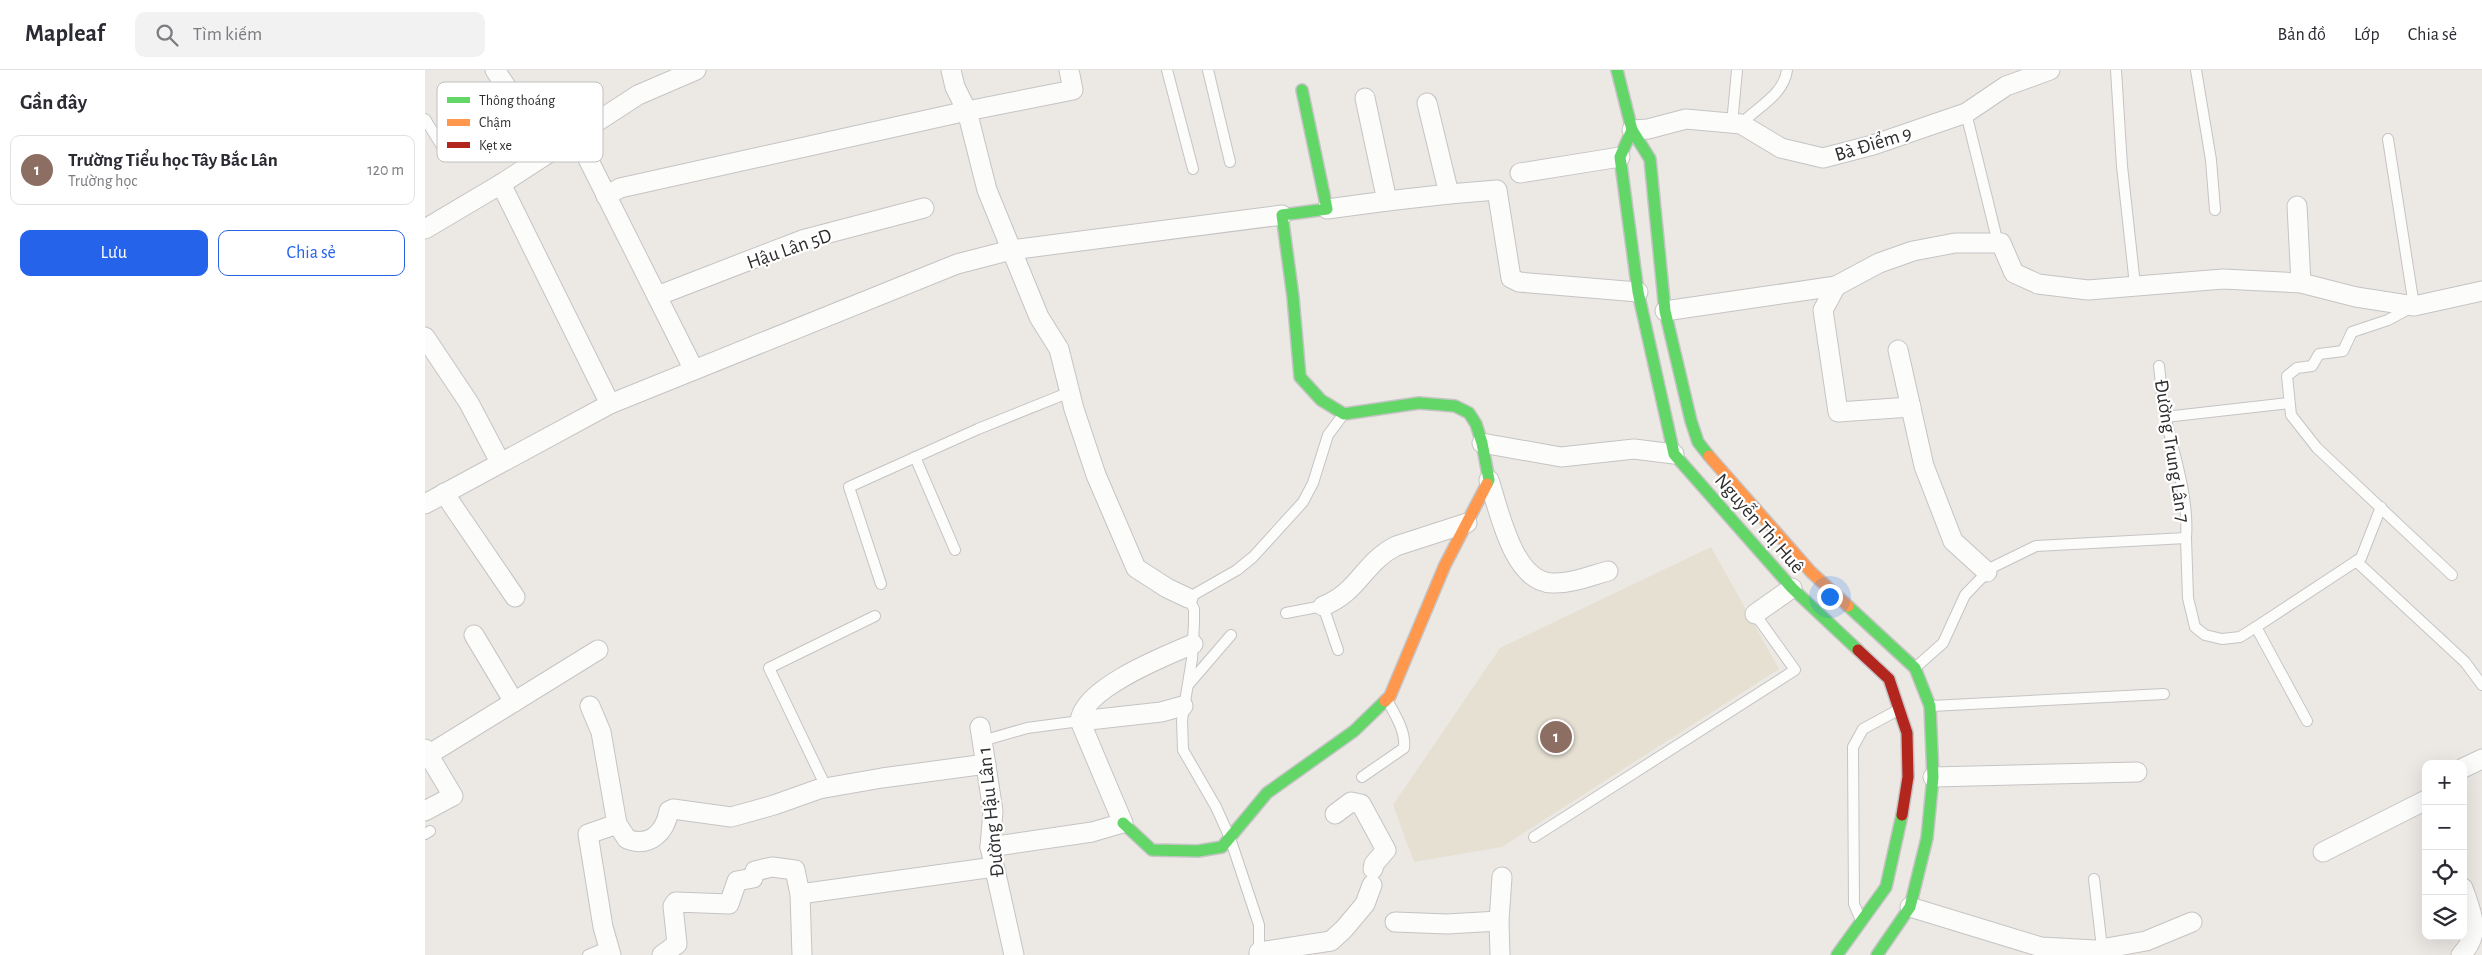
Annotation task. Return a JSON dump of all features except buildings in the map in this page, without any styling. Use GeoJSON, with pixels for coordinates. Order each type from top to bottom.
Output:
{"type":"FeatureCollection","features":[{"type":"Feature","properties":{"kind":"street"},"geometry":{"type":"LineString","coordinates":[[495,70],[503,82]]}},
{"type":"Feature","properties":{"kind":"street"},"geometry":{"type":"LineString","coordinates":[[603,118],[664,76],[696,70]]}},
{"type":"Feature","properties":{"kind":"street"},"geometry":{"type":"LineString","coordinates":[[951,70],[967,112],[987,190],[1039,317],[1059,349],[1069,392],[1097,475],[1136,568],[1188,598]]}},
{"type":"Feature","properties":{"kind":"street"},"geometry":{"type":"LineString","coordinates":[[606,196],[620,188],[1073,90],[1069,70]]}},
{"type":"Feature","properties":{"kind":"street","name":"Nguyễn Thị Huê"},"geometry":{"type":"LineString","coordinates":[[1617,70],[1632,130],[1650,159],[1665,311],[1691,421],[1698,442],[1801,580],[1915,668],[1930,706],[1933,777],[1927,838],[1910,907],[1877,955]]}},
{"type":"Feature","properties":{"kind":"street","name":"Bà Điểm 9"},"geometry":{"type":"LineString","coordinates":[[1632,130],[1648,129],[1686,119],[1736,124],[1781,148],[1823,158],[1873,145],[1966,113],[2005,78],[2050,70]]}},
{"type":"Feature","properties":{"kind":"street"},"geometry":{"type":"LineString","coordinates":[[1302,90],[1327,209]]}},
{"type":"Feature","properties":{"kind":"street"},"geometry":{"type":"LineString","coordinates":[[1365,98],[1387,201]]}},
{"type":"Feature","properties":{"kind":"street"},"geometry":{"type":"LineString","coordinates":[[1427,102],[1449,194]]}},
{"type":"Feature","properties":{"kind":"street","name":"Nguyễn Thị Huê"},"geometry":{"type":"LineString","coordinates":[[1632,130],[1621,157],[1638,292],[1674,454],[1801,580],[1889,679],[1907,733],[1907,768],[1900,827],[1885,887],[1837,955]]}},
{"type":"Feature","properties":{"kind":"street"},"geometry":{"type":"LineString","coordinates":[[1520,173],[1621,157]]}},
{"type":"Feature","properties":{"kind":"street"},"geometry":{"type":"LineString","coordinates":[[425,229],[535,162]]}},
{"type":"Feature","properties":{"kind":"street"},"geometry":{"type":"LineString","coordinates":[[589,162],[694,370]]}},
{"type":"Feature","properties":{"kind":"street"},"geometry":{"type":"LineString","coordinates":[[501,184],[610,404]]}},
{"type":"Feature","properties":{"kind":"street"},"geometry":{"type":"LineString","coordinates":[[425,504],[610,404],[957,264],[1011,250],[1387,201],[1497,190],[1511,278],[1519,282],[1638,292]]}},
{"type":"Feature","properties":{"kind":"street"},"geometry":{"type":"LineString","coordinates":[[2297,206],[2301,283]]}},
{"type":"Feature","properties":{"kind":"street","name":"Hậu Lân 5D"},"geometry":{"type":"LineString","coordinates":[[657,296],[802,240],[924,208]]}},
{"type":"Feature","properties":{"kind":"street"},"geometry":{"type":"LineString","coordinates":[[1282,215],[1293,297],[1300,376],[1321,400],[1344,414],[1419,403],[1455,406],[1469,413],[1476,424],[1482,443],[1489,480],[1515,555],[1525,570],[1537,579],[1550,583],[1566,582],[1608,570]]}},
{"type":"Feature","properties":{"kind":"street"},"geometry":{"type":"LineString","coordinates":[[1665,311],[1836,286],[1879,262],[1913,251],[1955,243],[2001,244],[2014,273],[2038,284],[2088,290],[2223,279],[2301,283],[2356,297],[2414,306],[2482,291]]}},
{"type":"Feature","properties":{"kind":"street"},"geometry":{"type":"LineString","coordinates":[[1836,286],[1823,310],[1838,412],[1911,407]]}},
{"type":"Feature","properties":{"kind":"street"},"geometry":{"type":"LineString","coordinates":[[425,337],[469,404],[500,462]]}},
{"type":"Feature","properties":{"kind":"street"},"geometry":{"type":"LineString","coordinates":[[1898,350],[1924,466],[1953,541],[1987,572]]}},
{"type":"Feature","properties":{"kind":"street"},"geometry":{"type":"LineString","coordinates":[[1482,443],[1561,457],[1633,449],[1674,454]]}},
{"type":"Feature","properties":{"kind":"street"},"geometry":{"type":"LineString","coordinates":[[1193,644],[1121,678],[1092,699],[1081,712],[1079,721],[1123,823],[1152,850],[1215,849],[1221,847],[1267,793],[1354,730],[1387,699],[1445,565],[1489,480]]}},
{"type":"Feature","properties":{"kind":"street"},"geometry":{"type":"LineString","coordinates":[[444,493],[515,597]]}},
{"type":"Feature","properties":{"kind":"street"},"geometry":{"type":"LineString","coordinates":[[1323,606],[1340,599],[1385,551],[1402,543],[1467,522]]}},
{"type":"Feature","properties":{"kind":"street"},"geometry":{"type":"LineString","coordinates":[[1755,614],[1801,580]]}},
{"type":"Feature","properties":{"kind":"street"},"geometry":{"type":"LineString","coordinates":[[474,635],[514,702]]}},
{"type":"Feature","properties":{"kind":"street"},"geometry":{"type":"LineString","coordinates":[[425,810],[453,796],[427,752],[514,702],[598,650]]}},
{"type":"Feature","properties":{"kind":"street"},"geometry":{"type":"LineString","coordinates":[[590,706],[601,732],[617,824],[627,839],[640,842],[659,835],[667,824],[669,811],[673,809],[731,817],[826,787],[986,764]]}},
{"type":"Feature","properties":{"kind":"street"},"geometry":{"type":"LineString","coordinates":[[1079,721],[1161,712],[1183,706]]}},
{"type":"Feature","properties":{"kind":"street","name":"Đường Hậu Lân 1"},"geometry":{"type":"LineString","coordinates":[[981,734],[993,811],[990,847],[1013,955]]}},
{"type":"Feature","properties":{"kind":"street"},"geometry":{"type":"LineString","coordinates":[[2467,766],[2482,758]]}},
{"type":"Feature","properties":{"kind":"street"},"geometry":{"type":"LineString","coordinates":[[1933,777],[2137,772]]}},
{"type":"Feature","properties":{"kind":"street"},"geometry":{"type":"LineString","coordinates":[[1259,954],[1331,941],[1345,929],[1365,904],[1373,877],[1386,850],[1361,804],[1351,802],[1335,814]]}},
{"type":"Feature","properties":{"kind":"street"},"geometry":{"type":"LineString","coordinates":[[2323,852],[2422,802]]}},
{"type":"Feature","properties":{"kind":"street"},"geometry":{"type":"LineString","coordinates":[[990,847],[1092,832],[1123,823]]}},
{"type":"Feature","properties":{"kind":"street"},"geometry":{"type":"LineString","coordinates":[[609,951],[588,834],[617,824]]}},
{"type":"Feature","properties":{"kind":"street"},"geometry":{"type":"LineString","coordinates":[[662,955],[677,944],[673,906],[676,902],[729,904],[737,881],[753,878],[755,871],[772,867],[795,870],[800,894],[802,955]]}},
{"type":"Feature","properties":{"kind":"street"},"geometry":{"type":"LineString","coordinates":[[800,894],[994,867]]}},
{"type":"Feature","properties":{"kind":"street"},"geometry":{"type":"LineString","coordinates":[[1501,877],[1499,921],[1501,955]]}},
{"type":"Feature","properties":{"kind":"street"},"geometry":{"type":"LineString","coordinates":[[2465,895],[2476,925],[2471,947]]}},
{"type":"Feature","properties":{"kind":"street"},"geometry":{"type":"LineString","coordinates":[[1910,907],[2005,934],[2041,947],[2102,948],[2147,941],[2192,922]]}},
{"type":"Feature","properties":{"kind":"street"},"geometry":{"type":"LineString","coordinates":[[1395,922],[1447,924],[1499,921]]}},
{"type":"Feature","properties":{"kind":"lane"},"geometry":{"type":"LineString","coordinates":[[1167,70],[1193,169]]}},
{"type":"Feature","properties":{"kind":"lane"},"geometry":{"type":"LineString","coordinates":[[1208,70],[1230,162]]}},
{"type":"Feature","properties":{"kind":"lane"},"geometry":{"type":"LineString","coordinates":[[1736,124],[1737,70]]}},
{"type":"Feature","properties":{"kind":"lane"},"geometry":{"type":"LineString","coordinates":[[1736,124],[1779,90],[1786,80],[1787,70]]}},
{"type":"Feature","properties":{"kind":"lane"},"geometry":{"type":"LineString","coordinates":[[2116,70],[2122,166],[2135,285]]}},
{"type":"Feature","properties":{"kind":"lane"},"geometry":{"type":"LineString","coordinates":[[2196,70],[2211,160],[2215,210]]}},
{"type":"Feature","properties":{"kind":"lane"},"geometry":{"type":"LineString","coordinates":[[1966,113],[1996,234],[2001,244]]}},
{"type":"Feature","properties":{"kind":"lane"},"geometry":{"type":"LineString","coordinates":[[425,119],[437,138]]}},
{"type":"Feature","properties":{"kind":"lane"},"geometry":{"type":"LineString","coordinates":[[2388,139],[2414,306],[2387,320],[2352,332],[2343,351],[2319,354],[2312,366],[2297,368],[2291,372],[2287,376],[2289,403],[2291,414],[2317,448],[2452,575]]}},
{"type":"Feature","properties":{"kind":"lane","name":"Đường Trung Lân 7"},"geometry":{"type":"LineString","coordinates":[[1915,668],[1943,643],[1965,595],[1987,572],[2036,546],[2186,538],[2187,525],[2179,473],[2165,417],[2159,366]]}},
{"type":"Feature","properties":{"kind":"lane"},"geometry":{"type":"LineString","coordinates":[[881,584],[849,486],[1069,392]]}},
{"type":"Feature","properties":{"kind":"lane"},"geometry":{"type":"LineString","coordinates":[[2165,417],[2289,403]]}},
{"type":"Feature","properties":{"kind":"lane"},"geometry":{"type":"LineString","coordinates":[[1259,954],[1259,925],[1229,838],[1216,807],[1183,750],[1183,706],[1193,644],[1194,609],[1188,598],[1237,570],[1253,558],[1303,502],[1313,483],[1328,435],[1344,414]]}},
{"type":"Feature","properties":{"kind":"lane"},"geometry":{"type":"LineString","coordinates":[[915,457],[955,550]]}},
{"type":"Feature","properties":{"kind":"lane"},"geometry":{"type":"LineString","coordinates":[[2186,538],[2188,598],[2195,627],[2205,635],[2222,639],[2240,637],[2361,558],[2381,507]]}},
{"type":"Feature","properties":{"kind":"lane"},"geometry":{"type":"LineString","coordinates":[[2356,561],[2465,662],[2482,684]]}},
{"type":"Feature","properties":{"kind":"lane"},"geometry":{"type":"LineString","coordinates":[[1286,613],[1323,606],[1339,650]]}},
{"type":"Feature","properties":{"kind":"lane"},"geometry":{"type":"LineString","coordinates":[[1534,838],[1795,670],[1755,614]]}},
{"type":"Feature","properties":{"kind":"lane"},"geometry":{"type":"LineString","coordinates":[[826,787],[769,668],[875,616]]}},
{"type":"Feature","properties":{"kind":"lane"},"geometry":{"type":"LineString","coordinates":[[2257,627],[2307,721]]}},
{"type":"Feature","properties":{"kind":"lane"},"geometry":{"type":"LineString","coordinates":[[1187,686],[1231,635]]}},
{"type":"Feature","properties":{"kind":"lane"},"geometry":{"type":"LineString","coordinates":[[1930,706],[2164,694]]}},
{"type":"Feature","properties":{"kind":"lane"},"geometry":{"type":"LineString","coordinates":[[1362,777],[1404,748],[1405,741],[1399,722],[1387,699]]}},
{"type":"Feature","properties":{"kind":"lane"},"geometry":{"type":"LineString","coordinates":[[1862,921],[1854,904],[1853,748],[1863,729],[1899,709]]}},
{"type":"Feature","properties":{"kind":"lane"},"geometry":{"type":"LineString","coordinates":[[981,734],[1079,721]]}},
{"type":"Feature","properties":{"kind":"lane"},"geometry":{"type":"LineString","coordinates":[[2094,879],[2102,948]]}},
{"type":"Feature","properties":{"kind":"lane"},"geometry":{"type":"LineString","coordinates":[[588,955],[609,951]]}},
{"type":"Feature","properties":{"kind":"shaded area"},"geometry":{"type":"Polygon","coordinates":[[[1711,547],[1779,669],[1502,847],[1414,862],[1393,805],[1500,648],[1711,547]]]}},
{"type":"Feature","properties":{"kind":"traffic: fast"},"geometry":{"type":"LineString","coordinates":[[1617,70],[1632,130],[1650,159],[1665,311],[1691,421],[1698,442],[1709,456]]}},
{"type":"Feature","properties":{"kind":"traffic: fast"},"geometry":{"type":"LineString","coordinates":[[1302,90],[1327,209],[1282,215],[1293,297],[1300,377],[1321,400],[1344,414],[1419,403],[1455,406],[1469,413],[1476,424],[1482,443],[1489,480],[1487,484]]}},
{"type":"Feature","properties":{"kind":"traffic: fast"},"geometry":{"type":"LineString","coordinates":[[1632,130],[1620,157],[1638,292],[1674,454],[1792,588],[1858,650]]}},
{"type":"Feature","properties":{"kind":"traffic: fast"},"geometry":{"type":"LineString","coordinates":[[1848,606],[1915,668],[1930,706],[1933,777],[1927,838],[1910,907],[1877,955]]}},
{"type":"Feature","properties":{"kind":"traffic: fast"},"geometry":{"type":"LineString","coordinates":[[1123,823],[1152,850],[1198,851],[1222,847],[1267,793],[1354,731],[1385,701]]}},
{"type":"Feature","properties":{"kind":"traffic: fast"},"geometry":{"type":"LineString","coordinates":[[1837,955],[1886,887],[1902,815]]}},
{"type":"Feature","properties":{"kind":"traffic: slow"},"geometry":{"type":"LineString","coordinates":[[1709,456],[1811,572],[1848,606]]}},
{"type":"Feature","properties":{"kind":"traffic: slow"},"geometry":{"type":"LineString","coordinates":[[1385,701],[1390,696],[1445,565],[1487,484]]}},
{"type":"Feature","properties":{"kind":"traffic: jam"},"geometry":{"type":"LineString","coordinates":[[1858,650],[1889,679],[1907,733],[1908,777],[1902,815]]}},
{"type":"Feature","properties":{"kind":"place","name":"Trường Tiểu học Tây Bắc Lân"},"geometry":{"type":"Point","coordinates":[1556,737]}}]}
